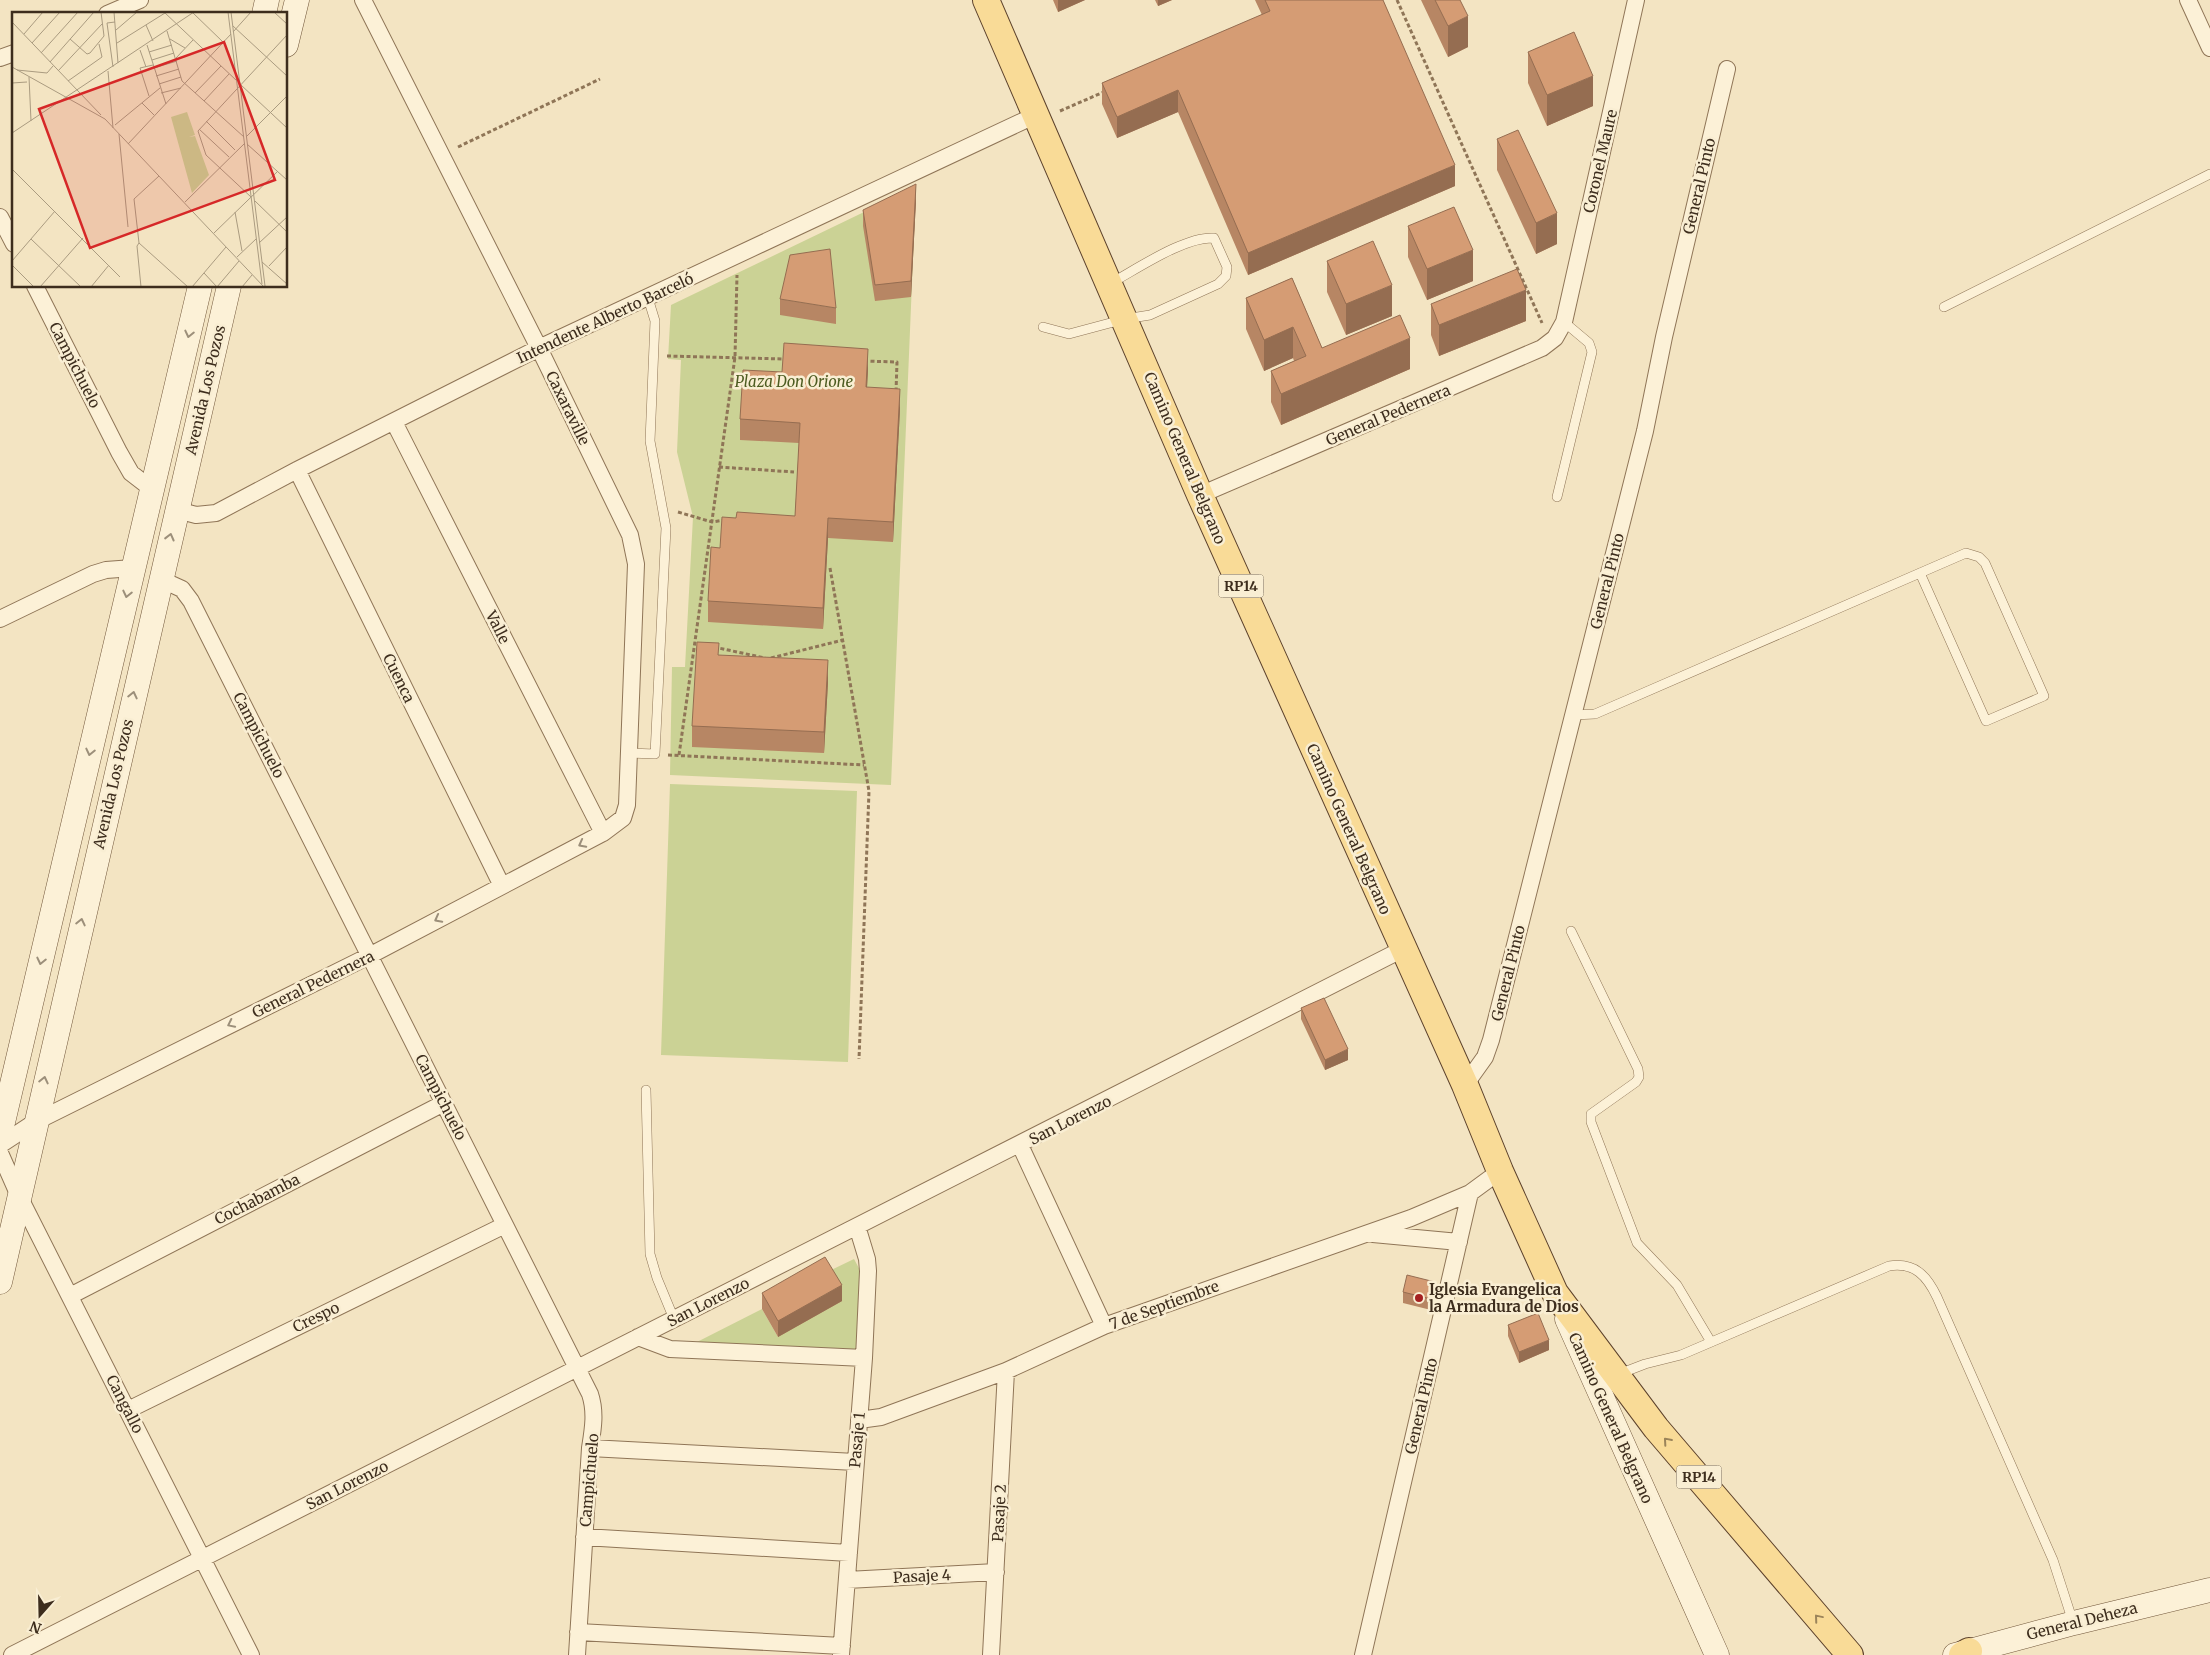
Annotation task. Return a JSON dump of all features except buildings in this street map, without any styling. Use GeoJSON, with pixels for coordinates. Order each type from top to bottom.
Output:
{"type":"FeatureCollection","features":[{"type":"Feature","properties":{"kind":"main road","name":"Camino General Belgrano"},"geometry":{"type":"LineString","coordinates":[[986,0],[1048,113],[1109,284],[1200,495],[1465,1084],[1500,1171],[1556,1293]]}},
{"type":"Feature","properties":{"kind":"main road","name":"RP14"},"geometry":{"type":"LineString","coordinates":[[1556,1293],[1656,1428],[1850,1655]]}},
{"type":"Feature","properties":{"kind":"street"},"geometry":{"type":"LineString","coordinates":[[112,12],[140,0]]}},
{"type":"Feature","properties":{"kind":"street"},"geometry":{"type":"LineString","coordinates":[[288,36],[297,0]]}},
{"type":"Feature","properties":{"kind":"street","name":"Caxaraville"},"geometry":{"type":"LineString","coordinates":[[363,0],[539,348],[630,535],[636,564],[627,805],[624,818]]}},
{"type":"Feature","properties":{"kind":"street","name":"Coronel Maure"},"geometry":{"type":"LineString","coordinates":[[1564,322],[1636,0]]}},
{"type":"Feature","properties":{"kind":"street"},"geometry":{"type":"LineString","coordinates":[[2188,0],[2210,48]]}},
{"type":"Feature","properties":{"kind":"street"},"geometry":{"type":"LineString","coordinates":[[0,58],[12,54]]}},
{"type":"Feature","properties":{"kind":"street","name":"General Pinto"},"geometry":{"type":"LineString","coordinates":[[1465,1084],[1485,1057],[1491,1040],[1645,431],[1664,337],[1727,69]]}},
{"type":"Feature","properties":{"kind":"street","name":"Intendente Alberto Barceló"},"geometry":{"type":"LineString","coordinates":[[177,510],[196,515],[216,513],[539,348],[1048,113]]}},
{"type":"Feature","properties":{"kind":"street"},"geometry":{"type":"LineString","coordinates":[[0,217],[12,240]]}},
{"type":"Feature","properties":{"kind":"street","name":"Campichuelo"},"geometry":{"type":"LineString","coordinates":[[36,288],[119,452],[131,472],[153,490]]}},
{"type":"Feature","properties":{"kind":"street","name":"Avenida Los Pozos"},"geometry":{"type":"LineString","coordinates":[[0,1135],[200,288]]}},
{"type":"Feature","properties":{"kind":"street","name":"Avenida Los Pozos"},"geometry":{"type":"LineString","coordinates":[[0,1282],[35,1122],[229,288]]}},
{"type":"Feature","properties":{"kind":"street","name":"General Pedernera"},"geometry":{"type":"LineString","coordinates":[[1200,495],[1542,348],[1555,338],[1564,322]]}},
{"type":"Feature","properties":{"kind":"street","name":"Valle"},"geometry":{"type":"LineString","coordinates":[[394,422],[603,833]]}},
{"type":"Feature","properties":{"kind":"street","name":"Cuenca"},"geometry":{"type":"LineString","coordinates":[[297,470],[502,886]]}},
{"type":"Feature","properties":{"kind":"street"},"geometry":{"type":"LineString","coordinates":[[0,619],[93,574],[106,570],[133,568]]}},
{"type":"Feature","properties":{"kind":"street","name":"Campichuelo"},"geometry":{"type":"LineString","coordinates":[[160,579],[182,589],[191,601],[578,1367],[594,1405],[577,1655]]}},
{"type":"Feature","properties":{"kind":"street","name":"General Pedernera"},"geometry":{"type":"LineString","coordinates":[[0,1145],[35,1122],[369,956],[603,833],[624,818]]}},
{"type":"Feature","properties":{"kind":"street","name":"San Lorenzo"},"geometry":{"type":"LineString","coordinates":[[12,1655],[1403,949]]}},
{"type":"Feature","properties":{"kind":"street","name":"Cochabamba"},"geometry":{"type":"LineString","coordinates":[[70,1296],[444,1103]]}},
{"type":"Feature","properties":{"kind":"street"},"geometry":{"type":"LineString","coordinates":[[1020,1145],[1104,1326]]}},
{"type":"Feature","properties":{"kind":"street","name":"Cangallo"},"geometry":{"type":"LineString","coordinates":[[0,1153],[19,1196],[204,1558],[251,1655]]}},
{"type":"Feature","properties":{"kind":"street"},"geometry":{"type":"LineString","coordinates":[[1470,1193],[1500,1171]]}},
{"type":"Feature","properties":{"kind":"street","name":"General Pinto"},"geometry":{"type":"LineString","coordinates":[[1363,1655],[1470,1193]]}},
{"type":"Feature","properties":{"kind":"street","name":"7 de Septiembre"},"geometry":{"type":"LineString","coordinates":[[859,1420],[880,1417],[1006,1371],[1104,1326],[1411,1218],[1470,1193]]}},
{"type":"Feature","properties":{"kind":"street","name":"Crespo"},"geometry":{"type":"LineString","coordinates":[[128,1410],[505,1224]]}},
{"type":"Feature","properties":{"kind":"street","name":"Pasaje 1"},"geometry":{"type":"LineString","coordinates":[[842,1650],[864,1358],[868,1271],[867,1259],[857,1226]]}},
{"type":"Feature","properties":{"kind":"street"},"geometry":{"type":"LineString","coordinates":[[1366,1234],[1459,1242]]}},
{"type":"Feature","properties":{"kind":"street","name":"Camino General Belgrano"},"geometry":{"type":"LineString","coordinates":[[1556,1293],[1717,1655]]}},
{"type":"Feature","properties":{"kind":"street"},"geometry":{"type":"LineString","coordinates":[[638,1337],[670,1349],[864,1358]]}},
{"type":"Feature","properties":{"kind":"street","name":"Pasaje 2"},"geometry":{"type":"LineString","coordinates":[[992,1655],[1006,1371]]}},
{"type":"Feature","properties":{"kind":"street"},"geometry":{"type":"LineString","coordinates":[[590,1448],[855,1462]]}},
{"type":"Feature","properties":{"kind":"street"},"geometry":{"type":"LineString","coordinates":[[584,1537],[849,1553]]}},
{"type":"Feature","properties":{"kind":"street","name":"Pasaje 4"},"geometry":{"type":"LineString","coordinates":[[847,1580],[996,1572]]}},
{"type":"Feature","properties":{"kind":"street","name":"General Deheza"},"geometry":{"type":"LineString","coordinates":[[1962,1654],[2074,1623],[2210,1590]]}},
{"type":"Feature","properties":{"kind":"street"},"geometry":{"type":"LineString","coordinates":[[578,1632],[842,1650]]}},
{"type":"Feature","properties":{"kind":"lane"},"geometry":{"type":"LineString","coordinates":[[1944,307],[2210,174]]}},
{"type":"Feature","properties":{"kind":"lane"},"geometry":{"type":"LineString","coordinates":[[1042,327],[1069,334],[1125,319],[1150,316],[1218,284],[1226,276],[1227,267],[1214,238],[1205,237],[1142,265],[1109,284]]}},
{"type":"Feature","properties":{"kind":"lane"},"geometry":{"type":"LineString","coordinates":[[629,753],[655,754],[666,528],[651,456],[655,321],[648,298]]}},
{"type":"Feature","properties":{"kind":"lane"},"geometry":{"type":"LineString","coordinates":[[1557,497],[1592,352],[1589,343],[1564,322]]}},
{"type":"Feature","properties":{"kind":"lane"},"geometry":{"type":"LineString","coordinates":[[1574,715],[1595,714],[1966,553],[1979,557],[1984,563],[2044,696],[1986,722],[1920,573]]}},
{"type":"Feature","properties":{"kind":"lane"},"geometry":{"type":"LineString","coordinates":[[1571,931],[1638,1069],[1639,1077],[1636,1082],[1591,1114],[1591,1122],[1637,1243],[1677,1285],[1711,1342]]}},
{"type":"Feature","properties":{"kind":"lane"},"geometry":{"type":"LineString","coordinates":[[646,1090],[650,1254],[657,1278],[674,1319]]}},
{"type":"Feature","properties":{"kind":"lane"},"geometry":{"type":"LineString","coordinates":[[1617,1375],[1645,1364],[1680,1355],[1889,1266],[1908,1266],[1918,1270],[1929,1280],[1945,1315],[2053,1560],[2074,1623]]}},
{"type":"Feature","properties":{"kind":"path"},"geometry":{"type":"LineString","coordinates":[[1397,0],[1542,324]]}},
{"type":"Feature","properties":{"kind":"path"},"geometry":{"type":"LineString","coordinates":[[441,155],[600,79]]}},
{"type":"Feature","properties":{"kind":"path"},"geometry":{"type":"LineString","coordinates":[[1048,113],[1114,87]]}},
{"type":"Feature","properties":{"kind":"path"},"geometry":{"type":"LineString","coordinates":[[679,755],[735,357],[737,256]]}},
{"type":"Feature","properties":{"kind":"path"},"geometry":{"type":"LineString","coordinates":[[653,355],[792,359]]}},
{"type":"Feature","properties":{"kind":"path"},"geometry":{"type":"LineString","coordinates":[[859,361],[897,362],[896,400]]}},
{"type":"Feature","properties":{"kind":"path"},"geometry":{"type":"LineString","coordinates":[[719,468],[794,472]]}},
{"type":"Feature","properties":{"kind":"path"},"geometry":{"type":"LineString","coordinates":[[663,508],[712,522],[730,520]]}},
{"type":"Feature","properties":{"kind":"path"},"geometry":{"type":"LineString","coordinates":[[830,568],[869,791],[859,1059]]}},
{"type":"Feature","properties":{"kind":"path"},"geometry":{"type":"LineString","coordinates":[[713,647],[769,659],[843,640]]}},
{"type":"Feature","properties":{"kind":"path"},"geometry":{"type":"LineString","coordinates":[[695,643],[704,645]]}},
{"type":"Feature","properties":{"kind":"path"},"geometry":{"type":"LineString","coordinates":[[655,754],[864,765]]}},
{"type":"Feature","properties":{"kind":"green space","name":"Plaza Don Orione"},"geometry":{"type":"Polygon","coordinates":[[[916,187],[891,785],[670,775],[672,667],[685,667],[693,517],[677,452],[681,360],[668,359],[671,305],[916,187]]]}},
{"type":"Feature","properties":{"kind":"green space"},"geometry":{"type":"Polygon","coordinates":[[[670,784],[857,791],[848,1062],[661,1055],[670,784]]]}},
{"type":"Feature","properties":{"kind":"green space"},"geometry":{"type":"Polygon","coordinates":[[[854,1259],[861,1272],[856,1351],[695,1343],[762,1309],[778,1337],[825,1273],[854,1259]]]}},
{"type":"Feature","properties":{"kind":"place","name":"Iglesia Evangelica la Armadura de Dios"},"geometry":{"type":"Point","coordinates":[1419,1298]}}]}
